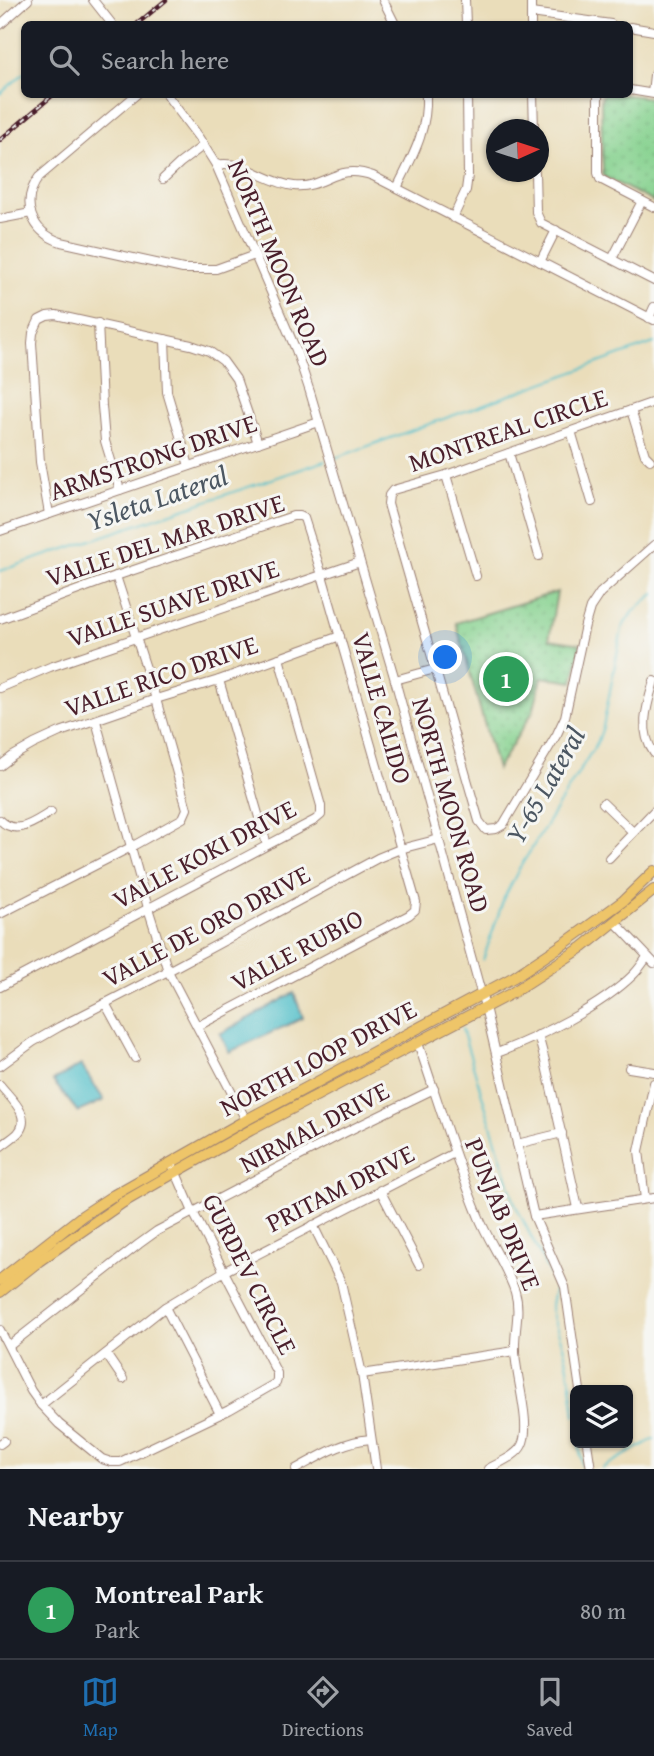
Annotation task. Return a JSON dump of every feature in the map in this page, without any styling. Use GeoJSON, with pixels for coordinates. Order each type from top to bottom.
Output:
{"type":"FeatureCollection","features":[{"type":"Feature","properties":{"kind":"main road","name":"NORTH LOOP DRIVE"},"geometry":{"type":"LineString","coordinates":[[0,1280],[82,1216],[171,1162],[514,977],[623,901],[654,871]]}},
{"type":"Feature","properties":{"kind":"main road","name":"NORTH LOOP DRIVE"},"geometry":{"type":"LineString","coordinates":[[0,1292],[122,1203],[251,1130],[418,1043],[542,974],[583,947],[654,890]]}},
{"type":"Feature","properties":{"kind":"street"},"geometry":{"type":"LineString","coordinates":[[0,25],[28,0]]}},
{"type":"Feature","properties":{"kind":"street"},"geometry":{"type":"LineString","coordinates":[[93,0],[110,21]]}},
{"type":"Feature","properties":{"kind":"street"},"geometry":{"type":"LineString","coordinates":[[383,0],[394,21]]}},
{"type":"Feature","properties":{"kind":"street"},"geometry":{"type":"LineString","coordinates":[[465,0],[466,21]]}},
{"type":"Feature","properties":{"kind":"street"},"geometry":{"type":"LineString","coordinates":[[531,0],[531,21]]}},
{"type":"Feature","properties":{"kind":"street"},"geometry":{"type":"LineString","coordinates":[[531,13],[589,21]]}},
{"type":"Feature","properties":{"kind":"street"},"geometry":{"type":"LineString","coordinates":[[633,27],[654,30]]}},
{"type":"Feature","properties":{"kind":"street"},"geometry":{"type":"LineString","coordinates":[[633,90],[653,93],[654,75]]}},
{"type":"Feature","properties":{"kind":"street"},"geometry":{"type":"LineString","coordinates":[[132,98],[39,177],[30,195],[31,213],[37,226],[52,239],[173,268],[216,269],[255,255]]}},
{"type":"Feature","properties":{"kind":"street","name":"NORTH MOON ROAD"},"geometry":{"type":"LineString","coordinates":[[169,98],[216,165],[296,350],[319,422],[395,680],[482,995],[534,1216],[565,1287],[579,1385]]}},
{"type":"Feature","properties":{"kind":"street"},"geometry":{"type":"LineString","coordinates":[[397,188],[421,139],[426,98]]}},
{"type":"Feature","properties":{"kind":"street"},"geometry":{"type":"LineString","coordinates":[[453,218],[467,190],[467,98]]}},
{"type":"Feature","properties":{"kind":"street"},"geometry":{"type":"LineString","coordinates":[[533,98],[534,119]]}},
{"type":"Feature","properties":{"kind":"street"},"geometry":{"type":"LineString","coordinates":[[598,98],[597,173],[600,179],[654,207]]}},
{"type":"Feature","properties":{"kind":"street"},"geometry":{"type":"LineString","coordinates":[[163,179],[204,145]]}},
{"type":"Feature","properties":{"kind":"street"},"geometry":{"type":"LineString","coordinates":[[216,165],[231,163],[295,186],[312,185],[345,172],[373,176],[651,319],[654,307]]}},
{"type":"Feature","properties":{"kind":"street"},"geometry":{"type":"LineString","coordinates":[[535,182],[536,212],[541,223],[654,281]]}},
{"type":"Feature","properties":{"kind":"street"},"geometry":{"type":"LineString","coordinates":[[612,259],[642,201]]}},
{"type":"Feature","properties":{"kind":"street"},"geometry":{"type":"LineString","coordinates":[[0,219],[31,213]]}},
{"type":"Feature","properties":{"kind":"street"},"geometry":{"type":"LineString","coordinates":[[540,262],[556,230]]}},
{"type":"Feature","properties":{"kind":"street"},"geometry":{"type":"LineString","coordinates":[[49,514],[40,463],[33,333],[39,320],[51,315],[98,323],[204,349],[223,361],[236,379],[258,443]]}},
{"type":"Feature","properties":{"kind":"street"},"geometry":{"type":"LineString","coordinates":[[98,323],[105,441],[120,490]]}},
{"type":"Feature","properties":{"kind":"street"},"geometry":{"type":"LineString","coordinates":[[165,339],[167,391],[189,466]]}},
{"type":"Feature","properties":{"kind":"street","name":"MONTREAL CIRCLE"},"geometry":{"type":"LineString","coordinates":[[654,402],[446,475],[393,490],[389,495],[387,504],[479,821],[486,831],[503,824],[565,717],[590,608],[600,593],[654,545]]}},
{"type":"Feature","properties":{"kind":"street"},"geometry":{"type":"LineString","coordinates":[[631,410],[645,455],[650,460]]}},
{"type":"Feature","properties":{"kind":"street","name":"ARMSTRONG DRIVE"},"geometry":{"type":"LineString","coordinates":[[0,531],[319,422]]}},
{"type":"Feature","properties":{"kind":"street"},"geometry":{"type":"LineString","coordinates":[[571,431],[592,502]]}},
{"type":"Feature","properties":{"kind":"street"},"geometry":{"type":"LineString","coordinates":[[509,453],[539,556]]}},
{"type":"Feature","properties":{"kind":"street"},"geometry":{"type":"LineString","coordinates":[[446,475],[476,576]]}},
{"type":"Feature","properties":{"kind":"street","name":"VALLE DEL MAR DRIVE"},"geometry":{"type":"LineString","coordinates":[[0,619],[293,516],[304,518]]}},
{"type":"Feature","properties":{"kind":"street","name":"VALLE CALIDO"},"geometry":{"type":"LineString","coordinates":[[304,518],[416,902],[415,910]]}},
{"type":"Feature","properties":{"kind":"street","name":"VALLE SUAVE DRIVE"},"geometry":{"type":"LineString","coordinates":[[0,688],[50,667],[360,562]]}},
{"type":"Feature","properties":{"kind":"street"},"geometry":{"type":"LineString","coordinates":[[0,914],[183,818],[187,809],[156,699],[116,576]]}},
{"type":"Feature","properties":{"kind":"street","name":"VALLE RICO DRIVE"},"geometry":{"type":"LineString","coordinates":[[0,766],[34,744],[60,732],[219,680],[340,636]]}},
{"type":"Feature","properties":{"kind":"street","name":"VALLE KOKI DRIVE"},"geometry":{"type":"LineString","coordinates":[[0,987],[321,815],[321,806],[279,658]]}},
{"type":"Feature","properties":{"kind":"street"},"geometry":{"type":"LineString","coordinates":[[395,680],[435,669]]}},
{"type":"Feature","properties":{"kind":"street"},"geometry":{"type":"LineString","coordinates":[[219,680],[267,845]]}},
{"type":"Feature","properties":{"kind":"street"},"geometry":{"type":"LineString","coordinates":[[654,681],[646,711],[645,732],[654,753]]}},
{"type":"Feature","properties":{"kind":"street"},"geometry":{"type":"LineString","coordinates":[[96,721],[168,971],[246,1120]]}},
{"type":"Feature","properties":{"kind":"street"},"geometry":{"type":"LineString","coordinates":[[603,803],[633,832]]}},
{"type":"Feature","properties":{"kind":"street"},"geometry":{"type":"LineString","coordinates":[[609,858],[654,811]]}},
{"type":"Feature","properties":{"kind":"street"},"geometry":{"type":"LineString","coordinates":[[0,820],[15,829],[51,812]]}},
{"type":"Feature","properties":{"kind":"street","name":"VALLE DE ORO DRIVE"},"geometry":{"type":"LineString","coordinates":[[0,1066],[33,1042],[365,865],[400,849],[439,839]]}},
{"type":"Feature","properties":{"kind":"street","name":"VALLE RUBIO"},"geometry":{"type":"LineString","coordinates":[[198,1026],[415,910]]}},
{"type":"Feature","properties":{"kind":"street"},"geometry":{"type":"LineString","coordinates":[[497,1054],[585,1010],[651,960],[615,922]]}},
{"type":"Feature","properties":{"kind":"street"},"geometry":{"type":"LineString","coordinates":[[105,1003],[135,1058]]}},
{"type":"Feature","properties":{"kind":"street"},"geometry":{"type":"LineString","coordinates":[[538,1035],[578,1208]]}},
{"type":"Feature","properties":{"kind":"street","name":"PUNJAB DRIVE"},"geometry":{"type":"LineString","coordinates":[[418,1043],[454,1153],[485,1234],[514,1290],[518,1308],[515,1351],[526,1436],[518,1451],[488,1469]]}},
{"type":"Feature","properties":{"kind":"street"},"geometry":{"type":"LineString","coordinates":[[629,1068],[654,1072]]}},
{"type":"Feature","properties":{"kind":"street"},"geometry":{"type":"LineString","coordinates":[[534,1216],[649,1198],[639,1157],[639,1144],[654,1083]]}},
{"type":"Feature","properties":{"kind":"street"},"geometry":{"type":"LineString","coordinates":[[0,1085],[24,1114],[24,1123],[19,1132],[0,1147]]}},
{"type":"Feature","properties":{"kind":"street","name":"NIRMAL DRIVE"},"geometry":{"type":"LineString","coordinates":[[9,1346],[157,1231],[434,1089]]}},
{"type":"Feature","properties":{"kind":"street"},"geometry":{"type":"LineString","coordinates":[[517,1144],[562,1133]]}},
{"type":"Feature","properties":{"kind":"street","name":"PRITAM DRIVE"},"geometry":{"type":"LineString","coordinates":[[41,1405],[165,1307],[223,1272],[454,1153]]}},
{"type":"Feature","properties":{"kind":"street","name":"GURDEV CIRCLE"},"geometry":{"type":"LineString","coordinates":[[0,1330],[41,1405],[65,1430],[102,1459],[111,1462],[120,1462],[273,1385],[277,1376],[193,1213],[171,1162]]}},
{"type":"Feature","properties":{"kind":"street"},"geometry":{"type":"LineString","coordinates":[[380,1190],[419,1265]]}},
{"type":"Feature","properties":{"kind":"street"},"geometry":{"type":"LineString","coordinates":[[313,1225],[339,1276],[362,1374],[376,1469]]}},
{"type":"Feature","properties":{"kind":"street"},"geometry":{"type":"LineString","coordinates":[[165,1307],[220,1414]]}},
{"type":"Feature","properties":{"kind":"street"},"geometry":{"type":"LineString","coordinates":[[362,1374],[515,1351]]}},
{"type":"Feature","properties":{"kind":"street"},"geometry":{"type":"LineString","coordinates":[[106,1354],[123,1379]]}},
{"type":"Feature","properties":{"kind":"street"},"geometry":{"type":"LineString","coordinates":[[296,1469],[339,1446],[371,1439]]}},
{"type":"Feature","properties":{"kind":"street"},"geometry":{"type":"LineString","coordinates":[[588,1448],[591,1469]]}},
{"type":"Feature","properties":{"kind":"green space"},"geometry":{"type":"Polygon","coordinates":[[[633,96],[654,98],[654,202],[603,174],[601,100],[633,98],[633,96]]]}},
{"type":"Feature","properties":{"kind":"green space"},"geometry":{"type":"Polygon","coordinates":[[[557,592],[549,639],[581,644],[573,682],[542,677],[533,711],[497,769],[456,623],[557,592]]]}},
{"type":"Feature","properties":{"kind":"water"},"geometry":{"type":"Polygon","coordinates":[[[294,993],[303,1018],[229,1052],[220,1034],[294,993]]]}},
{"type":"Feature","properties":{"kind":"water"},"geometry":{"type":"Polygon","coordinates":[[[81,1065],[104,1100],[78,1112],[53,1081],[81,1065]]]}},
{"type":"Feature","properties":{"kind":"waterway"},"geometry":{"type":"LineString","coordinates":[[85,21],[89,18]]}},
{"type":"Feature","properties":{"kind":"waterway"},"geometry":{"type":"LineString","coordinates":[[0,94],[21,76]]}},
{"type":"Feature","properties":{"kind":"waterway","name":"Ysleta Lateral"},"geometry":{"type":"LineString","coordinates":[[335,458],[654,343]]}},
{"type":"Feature","properties":{"kind":"waterway","name":"Ysleta Lateral"},"geometry":{"type":"LineString","coordinates":[[0,571],[325,461]]}},
{"type":"Feature","properties":{"kind":"waterway","name":"Y-65 Lateral"},"geometry":{"type":"LineString","coordinates":[[483,960],[504,898],[519,869],[598,741],[622,629],[632,614],[654,594]]}},
{"type":"Feature","properties":{"kind":"waterway","name":"Y-65 Lateral"},"geometry":{"type":"LineString","coordinates":[[462,1029],[515,1204],[555,1285],[552,1312],[563,1345],[571,1385]]}},
{"type":"Feature","properties":{"kind":"waterway"},"geometry":{"type":"LineString","coordinates":[[602,1468],[654,1439]]}},
{"type":"Feature","properties":{"kind":"waterway","name":"Y-65 Lateral"},"geometry":{"type":"LineString","coordinates":[[580,1448],[582,1467]]}},
{"type":"Feature","properties":{"kind":"railway"},"geometry":{"type":"LineString","coordinates":[[141,21],[166,0]]}},
{"type":"Feature","properties":{"kind":"railway"},"geometry":{"type":"LineString","coordinates":[[0,140],[49,98]]}},
{"type":"Feature","properties":{"kind":"place","name":"Montreal Park"},"geometry":{"type":"Point","coordinates":[506,679]}}]}
